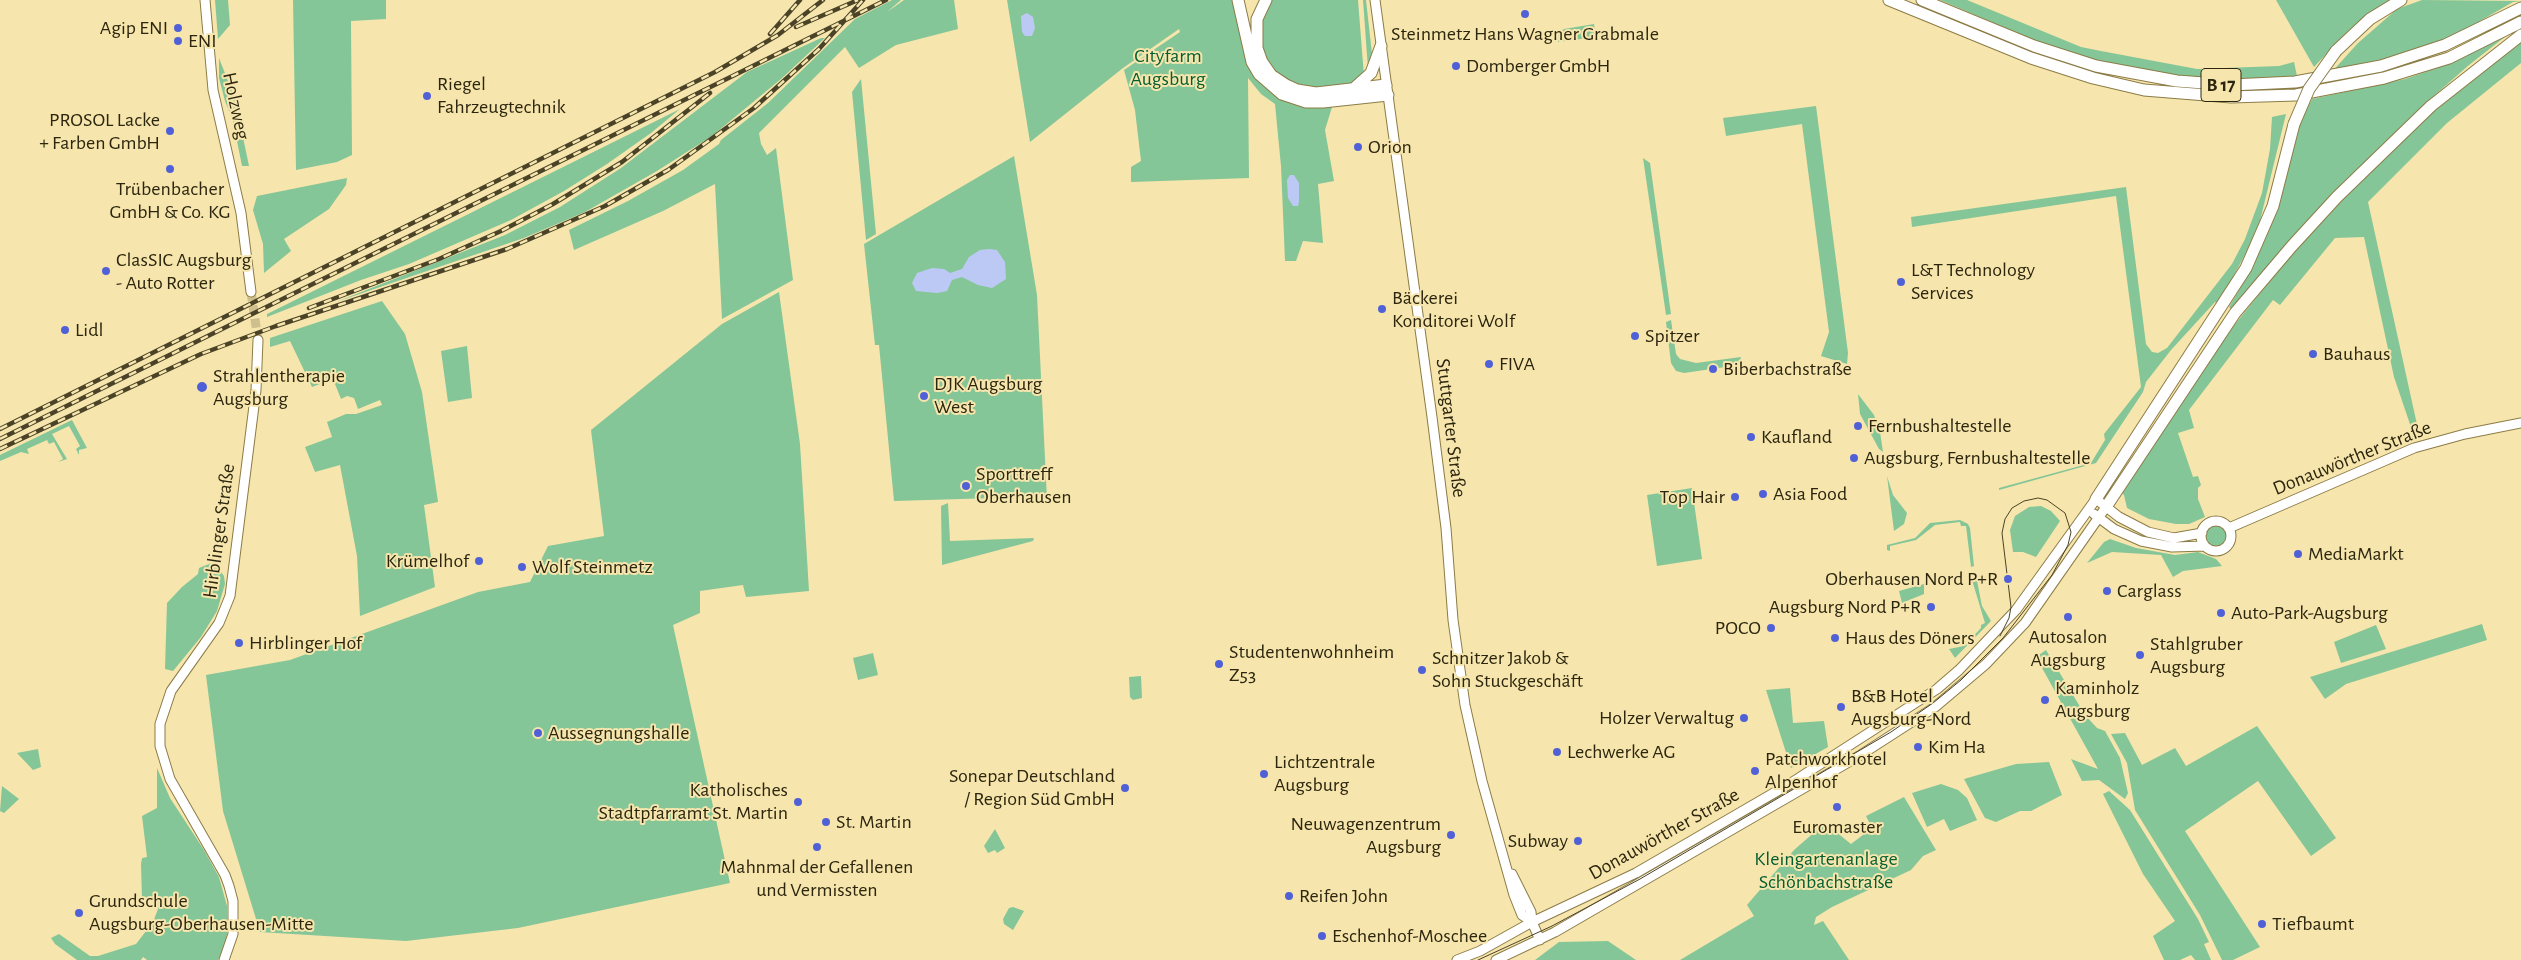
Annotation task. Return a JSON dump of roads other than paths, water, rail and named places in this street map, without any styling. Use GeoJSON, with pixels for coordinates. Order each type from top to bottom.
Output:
{"type":"FeatureCollection","features":[{"type":"Feature","properties":{"kind":"highway"},"geometry":{"type":"LineString","coordinates":[[1238,0],[1252,62],[1259,74],[1282,94],[1306,102],[1323,102],[1387,90]]}},
{"type":"Feature","properties":{"kind":"highway"},"geometry":{"type":"LineString","coordinates":[[1266,0],[1257,19],[1255,33],[1257,48],[1262,62],[1271,75],[1286,86],[1316,93],[1387,90]]}},
{"type":"Feature","properties":{"kind":"highway","name":"B 17"},"geometry":{"type":"LineString","coordinates":[[1889,0],[2031,58],[2093,78],[2144,90],[2232,97],[2296,95],[2384,78],[2448,58],[2521,22]]}},
{"type":"Feature","properties":{"kind":"highway","name":"B 17"},"geometry":{"type":"LineString","coordinates":[[1922,0],[2034,46],[2096,66],[2177,81],[2231,85],[2294,82],[2381,66],[2453,42],[2521,8]]}},
{"type":"Feature","properties":{"kind":"highway"},"geometry":{"type":"LineString","coordinates":[[2096,499],[2246,268],[2273,206],[2294,124],[2309,90],[2336,51],[2370,19],[2401,0]]}},
{"type":"Feature","properties":{"kind":"highway"},"geometry":{"type":"LineString","coordinates":[[2106,507],[2235,313],[2292,246],[2337,197],[2431,106],[2521,35]]}},
{"type":"Feature","properties":{"kind":"highway"},"geometry":{"type":"LineString","coordinates":[[1352,90],[1371,73],[1381,46]]}},
{"type":"Feature","properties":{"kind":"main road","name":"Holzweg"},"geometry":{"type":"LineString","coordinates":[[205,0],[213,90],[235,188],[248,262],[251,292]]}},
{"type":"Feature","properties":{"kind":"main road","name":"Stuttgarter Straße"},"geometry":{"type":"LineString","coordinates":[[1375,0],[1444,509],[1453,620],[1465,705],[1482,781],[1503,858],[1531,912],[1532,922],[1540,940]]}},
{"type":"Feature","properties":{"kind":"main road","name":"Hirblinger Straße"},"geometry":{"type":"LineString","coordinates":[[224,960],[233,934],[233,901],[225,875],[170,779],[160,746],[163,710],[176,682],[219,623],[230,596],[256,390],[258,340]]}},
{"type":"Feature","properties":{"kind":"main road","name":"Donauwörther Straße"},"geometry":{"type":"LineString","coordinates":[[2229,528],[2414,448],[2466,434],[2521,423]]}},
{"type":"Feature","properties":{"kind":"main road"},"geometry":{"type":"LineString","coordinates":[[2096,499],[2127,522],[2161,536],[2181,538],[2202,533]]}},
{"type":"Feature","properties":{"kind":"main road","name":"Donauwörther Straße"},"geometry":{"type":"LineString","coordinates":[[1458,960],[1480,951],[1532,922],[1636,873],[1790,783],[1937,689],[1959,670],[2016,610],[2096,499]]}},
{"type":"Feature","properties":{"kind":"main road","name":"Donauwörther Straße"},"geometry":{"type":"LineString","coordinates":[[1496,960],[1540,940],[1859,756],[1935,707],[1986,664],[2025,623],[2106,507]]}},
{"type":"Feature","properties":{"kind":"main road"},"geometry":{"type":"LineString","coordinates":[[2088,510],[2114,529],[2141,541],[2172,547],[2205,546],[2218,551],[2226,547],[2231,539],[2229,528],[2222,522],[2212,521],[2204,527],[2202,533],[2205,546]]}},
{"type":"Feature","properties":{"kind":"water"},"geometry":{"type":"Polygon","coordinates":[[[1027,13],[1033,17],[1035,28],[1032,36],[1025,36],[1022,32],[1021,16],[1027,13]]]}},
{"type":"Feature","properties":{"kind":"water"},"geometry":{"type":"Polygon","coordinates":[[[1290,175],[1294,175],[1299,183],[1298,206],[1293,206],[1288,198],[1287,180],[1290,175]]]}},
{"type":"Feature","properties":{"kind":"water"},"geometry":{"type":"Polygon","coordinates":[[[980,250],[997,250],[1005,262],[1006,279],[992,288],[978,285],[962,277],[952,280],[947,291],[937,293],[916,291],[912,283],[917,273],[932,268],[944,269],[950,273],[962,269],[969,257],[980,250]]]}},
{"type":"Feature","properties":{"kind":"tunnel"},"geometry":{"type":"LineString","coordinates":[[251,292],[258,340]]}},
{"type":"Feature","properties":{"kind":"tram line"},"geometry":{"type":"LineString","coordinates":[[1478,960],[1552,926],[1640,879],[1891,732],[1933,703],[1961,680],[2003,638],[2052,575],[2068,545],[2071,532],[2065,513],[2047,500],[2038,498],[2024,501],[2012,508],[2005,519],[2002,533],[2011,607],[2009,618],[2000,636]]}},
{"type":"Feature","properties":{"kind":"railway"},"geometry":{"type":"LineString","coordinates":[[770,34],[800,0]]}},
{"type":"Feature","properties":{"kind":"railway"},"geometry":{"type":"LineString","coordinates":[[0,429],[715,72],[778,35],[823,0]]}},
{"type":"Feature","properties":{"kind":"railway"},"geometry":{"type":"LineString","coordinates":[[796,27],[858,0]]}},
{"type":"Feature","properties":{"kind":"railway"},"geometry":{"type":"LineString","coordinates":[[0,449],[201,354],[276,326],[507,249],[605,206],[668,170],[754,108],[819,49],[863,0]]}},
{"type":"Feature","properties":{"kind":"railway"},"geometry":{"type":"LineString","coordinates":[[0,439],[886,0]]}},
{"type":"Feature","properties":{"kind":"railway"},"geometry":{"type":"LineString","coordinates":[[309,308],[439,259],[501,231],[553,204],[622,162],[710,93]]}},
{"type":"Feature","properties":{"kind":"place","name":"Steinmetz Hans Wagner Grabmale"},"geometry":{"type":"Point","coordinates":[1525,14]}},
{"type":"Feature","properties":{"kind":"place","name":"Agip ENI"},"geometry":{"type":"Point","coordinates":[178,28]}},
{"type":"Feature","properties":{"kind":"place","name":"ENI"},"geometry":{"type":"Point","coordinates":[178,41]}},
{"type":"Feature","properties":{"kind":"place","name":"Domberger GmbH"},"geometry":{"type":"Point","coordinates":[1456,66]}},
{"type":"Feature","properties":{"kind":"place","name":"Riegel Fahrzeugtechnik"},"geometry":{"type":"Point","coordinates":[427,96]}},
{"type":"Feature","properties":{"kind":"place","name":"PROSOL Lacke + Farben GmbH"},"geometry":{"type":"Point","coordinates":[170,131]}},
{"type":"Feature","properties":{"kind":"place","name":"Orion"},"geometry":{"type":"Point","coordinates":[1358,147]}},
{"type":"Feature","properties":{"kind":"place","name":"Trübenbacher GmbH & Co. KG"},"geometry":{"type":"Point","coordinates":[170,169]}},
{"type":"Feature","properties":{"kind":"place","name":"ClasSIC Augsburg - Auto Rotter"},"geometry":{"type":"Point","coordinates":[106,271]}},
{"type":"Feature","properties":{"kind":"place","name":"L&T Technology Services"},"geometry":{"type":"Point","coordinates":[1901,282]}},
{"type":"Feature","properties":{"kind":"place","name":"Bäckerei Konditorei Wolf"},"geometry":{"type":"Point","coordinates":[1382,309]}},
{"type":"Feature","properties":{"kind":"place","name":"Lidl"},"geometry":{"type":"Point","coordinates":[65,330]}},
{"type":"Feature","properties":{"kind":"place","name":"Spitzer"},"geometry":{"type":"Point","coordinates":[1635,336]}},
{"type":"Feature","properties":{"kind":"place","name":"Bauhaus"},"geometry":{"type":"Point","coordinates":[2313,354]}},
{"type":"Feature","properties":{"kind":"place","name":"FIVA"},"geometry":{"type":"Point","coordinates":[1489,364]}},
{"type":"Feature","properties":{"kind":"place","name":"Biberbachstraße"},"geometry":{"type":"Point","coordinates":[1713,369]}},
{"type":"Feature","properties":{"kind":"place","name":"Strahlentherapie Augsburg"},"geometry":{"type":"Point","coordinates":[202,387]}},
{"type":"Feature","properties":{"kind":"place","name":"DJK Augsburg West"},"geometry":{"type":"Point","coordinates":[924,396]}},
{"type":"Feature","properties":{"kind":"place","name":"Fernbushaltestelle"},"geometry":{"type":"Point","coordinates":[1858,426]}},
{"type":"Feature","properties":{"kind":"place","name":"Kaufland"},"geometry":{"type":"Point","coordinates":[1751,437]}},
{"type":"Feature","properties":{"kind":"place","name":"Augsburg, Fernbushaltestelle"},"geometry":{"type":"Point","coordinates":[1854,458]}},
{"type":"Feature","properties":{"kind":"place","name":"Sporttreff Oberhausen"},"geometry":{"type":"Point","coordinates":[966,486]}},
{"type":"Feature","properties":{"kind":"place","name":"Asia Food"},"geometry":{"type":"Point","coordinates":[1763,494]}},
{"type":"Feature","properties":{"kind":"place","name":"Top Hair"},"geometry":{"type":"Point","coordinates":[1735,497]}},
{"type":"Feature","properties":{"kind":"place","name":"MediaMarkt"},"geometry":{"type":"Point","coordinates":[2298,554]}},
{"type":"Feature","properties":{"kind":"place","name":"Krümelhof"},"geometry":{"type":"Point","coordinates":[479,561]}},
{"type":"Feature","properties":{"kind":"place","name":"Wolf Steinmetz"},"geometry":{"type":"Point","coordinates":[522,567]}},
{"type":"Feature","properties":{"kind":"place","name":"Oberhausen Nord P+R"},"geometry":{"type":"Point","coordinates":[2008,579]}},
{"type":"Feature","properties":{"kind":"place","name":"Carglass"},"geometry":{"type":"Point","coordinates":[2107,591]}},
{"type":"Feature","properties":{"kind":"place","name":"Augsburg Nord P+R"},"geometry":{"type":"Point","coordinates":[1931,607]}},
{"type":"Feature","properties":{"kind":"place","name":"Auto-Park-Augsburg"},"geometry":{"type":"Point","coordinates":[2221,613]}},
{"type":"Feature","properties":{"kind":"place","name":"Autosalon Augsburg"},"geometry":{"type":"Point","coordinates":[2068,617]}},
{"type":"Feature","properties":{"kind":"place","name":"POCO"},"geometry":{"type":"Point","coordinates":[1771,628]}},
{"type":"Feature","properties":{"kind":"place","name":"Haus des Döners"},"geometry":{"type":"Point","coordinates":[1835,638]}},
{"type":"Feature","properties":{"kind":"place","name":"Hirblinger Hof"},"geometry":{"type":"Point","coordinates":[239,643]}},
{"type":"Feature","properties":{"kind":"place","name":"Stahlgruber Augsburg"},"geometry":{"type":"Point","coordinates":[2140,655]}},
{"type":"Feature","properties":{"kind":"place","name":"Studentenwohnheim Z53"},"geometry":{"type":"Point","coordinates":[1219,664]}},
{"type":"Feature","properties":{"kind":"place","name":"Schnitzer Jakob & Sohn Stuckgeschäft"},"geometry":{"type":"Point","coordinates":[1422,670]}},
{"type":"Feature","properties":{"kind":"place","name":"Kaminholz Augsburg"},"geometry":{"type":"Point","coordinates":[2045,700]}},
{"type":"Feature","properties":{"kind":"place","name":"B&B Hotel Augsburg-Nord"},"geometry":{"type":"Point","coordinates":[1841,707]}},
{"type":"Feature","properties":{"kind":"place","name":"Holzer Verwaltug"},"geometry":{"type":"Point","coordinates":[1744,718]}},
{"type":"Feature","properties":{"kind":"place","name":"Aussegnungshalle"},"geometry":{"type":"Point","coordinates":[538,733]}},
{"type":"Feature","properties":{"kind":"place","name":"Kim Ha"},"geometry":{"type":"Point","coordinates":[1918,747]}},
{"type":"Feature","properties":{"kind":"place","name":"Lechwerke AG"},"geometry":{"type":"Point","coordinates":[1557,752]}},
{"type":"Feature","properties":{"kind":"place","name":"Patchworkhotel Alpenhof"},"geometry":{"type":"Point","coordinates":[1755,771]}},
{"type":"Feature","properties":{"kind":"place","name":"Lichtzentrale Augsburg"},"geometry":{"type":"Point","coordinates":[1264,774]}},
{"type":"Feature","properties":{"kind":"place","name":"Sonepar Deutschland / Region Süd GmbH"},"geometry":{"type":"Point","coordinates":[1125,788]}},
{"type":"Feature","properties":{"kind":"place","name":"Katholisches Stadtpfarramt St. Martin"},"geometry":{"type":"Point","coordinates":[798,802]}},
{"type":"Feature","properties":{"kind":"place","name":"Euromaster"},"geometry":{"type":"Point","coordinates":[1837,807]}},
{"type":"Feature","properties":{"kind":"place","name":"St. Martin"},"geometry":{"type":"Point","coordinates":[826,822]}},
{"type":"Feature","properties":{"kind":"place","name":"Neuwagenzentrum Augsburg"},"geometry":{"type":"Point","coordinates":[1451,835]}},
{"type":"Feature","properties":{"kind":"place","name":"Subway"},"geometry":{"type":"Point","coordinates":[1578,841]}},
{"type":"Feature","properties":{"kind":"place","name":"Mahnmal der Gefallenen und Vermissten"},"geometry":{"type":"Point","coordinates":[817,847]}},
{"type":"Feature","properties":{"kind":"place","name":"Reifen John"},"geometry":{"type":"Point","coordinates":[1289,896]}},
{"type":"Feature","properties":{"kind":"place","name":"Grundschule Augsburg-Oberhausen-Mitte"},"geometry":{"type":"Point","coordinates":[79,913]}},
{"type":"Feature","properties":{"kind":"place","name":"Tiefbaumt"},"geometry":{"type":"Point","coordinates":[2262,924]}},
{"type":"Feature","properties":{"kind":"place","name":"Eschenhof-Moschee"},"geometry":{"type":"Point","coordinates":[1322,936]}},
{"type":"Feature","properties":{"kind":"park label","name":"Cityfarm Augsburg"},"geometry":{"type":"Point","coordinates":[1168,68]}},
{"type":"Feature","properties":{"kind":"park label","name":"Kleingartenanlage Schönbachstraße"},"geometry":{"type":"Point","coordinates":[1826,870]}}]}
